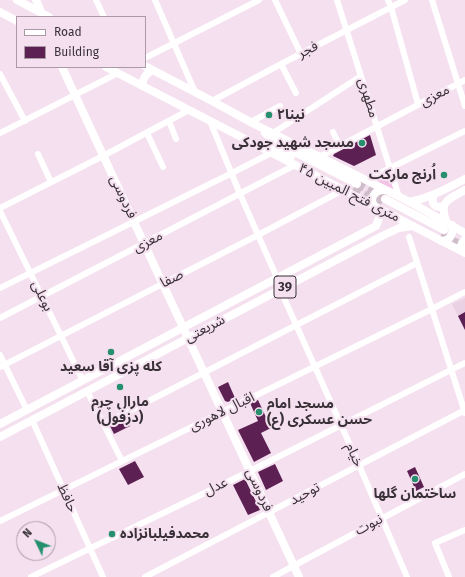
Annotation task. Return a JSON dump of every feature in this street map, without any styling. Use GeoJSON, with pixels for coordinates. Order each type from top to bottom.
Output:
{"type":"FeatureCollection","features":[{"type":"Feature","properties":{"kind":"main road"},"geometry":{"type":"LineString","coordinates":[[17,0],[45,15]]}},
{"type":"Feature","properties":{"kind":"main road"},"geometry":{"type":"LineString","coordinates":[[36,0],[45,15]]}},
{"type":"Feature","properties":{"kind":"main road"},"geometry":{"type":"LineString","coordinates":[[0,12],[16,20]]}},
{"type":"Feature","properties":{"kind":"main road","name":"فردوسی"},"geometry":{"type":"LineString","coordinates":[[62,68],[299,577]]}},
{"type":"Feature","properties":{"kind":"main road","name":"۴۵ متری فتح المبین"},"geometry":{"type":"LineString","coordinates":[[108,68],[295,165],[355,186],[385,190],[410,202],[445,231],[464,253]]}},
{"type":"Feature","properties":{"kind":"main road"},"geometry":{"type":"LineString","coordinates":[[142,86],[143,78],[148,68]]}},
{"type":"Feature","properties":{"kind":"main road","name":"۴۵ متری فتح المبین"},"geometry":{"type":"LineString","coordinates":[[148,68],[320,157],[380,205],[413,226],[465,233]]}},
{"type":"Feature","properties":{"kind":"main road"},"geometry":{"type":"LineString","coordinates":[[252,123],[277,142],[355,186]]}},
{"type":"Feature","properties":{"kind":"main road"},"geometry":{"type":"LineString","coordinates":[[247,140],[274,148],[355,186]]}},
{"type":"Feature","properties":{"kind":"main road"},"geometry":{"type":"LineString","coordinates":[[410,202],[434,195],[465,179]]}},
{"type":"Feature","properties":{"kind":"main road"},"geometry":{"type":"LineString","coordinates":[[385,190],[381,190],[375,194],[372,201],[373,204],[380,205],[445,231],[443,214],[444,206],[447,201],[465,190]]}},
{"type":"Feature","properties":{"kind":"main road"},"geometry":{"type":"LineString","coordinates":[[434,195],[432,199],[433,203],[440,208],[444,206]]}},
{"type":"Feature","properties":{"kind":"main road"},"geometry":{"type":"LineString","coordinates":[[380,205],[379,218],[376,226],[380,226],[383,230],[382,236]]}},
{"type":"Feature","properties":{"kind":"main road","name":"شریعتی"},"geometry":{"type":"LineString","coordinates":[[0,424],[376,226]]}},
{"type":"Feature","properties":{"kind":"main road","name":"شریعتی"},"geometry":{"type":"LineString","coordinates":[[0,437],[382,236],[399,228],[413,226]]}},
{"type":"Feature","properties":{"kind":"main road"},"geometry":{"type":"LineString","coordinates":[[464,253],[461,250],[461,246],[465,239]]}},
{"type":"Feature","properties":{"kind":"street"},"geometry":{"type":"LineString","coordinates":[[96,0],[104,16]]}},
{"type":"Feature","properties":{"kind":"street"},"geometry":{"type":"LineString","coordinates":[[146,58],[259,0]]}},
{"type":"Feature","properties":{"kind":"street"},"geometry":{"type":"LineString","coordinates":[[275,0],[301,54]]}},
{"type":"Feature","properties":{"kind":"street","name":"مطهری"},"geometry":{"type":"LineString","coordinates":[[337,0],[399,197]]}},
{"type":"Feature","properties":{"kind":"street"},"geometry":{"type":"LineString","coordinates":[[388,0],[418,104]]}},
{"type":"Feature","properties":{"kind":"street","name":"فجر"},"geometry":{"type":"LineString","coordinates":[[212,101],[405,0]]}},
{"type":"Feature","properties":{"kind":"street"},"geometry":{"type":"LineString","coordinates":[[432,0],[465,106]]}},
{"type":"Feature","properties":{"kind":"street"},"geometry":{"type":"LineString","coordinates":[[158,1],[174,44],[195,92]]}},
{"type":"Feature","properties":{"kind":"street"},"geometry":{"type":"LineString","coordinates":[[281,64],[296,92]]}},
{"type":"Feature","properties":{"kind":"street"},"geometry":{"type":"LineString","coordinates":[[0,134],[118,73]]}},
{"type":"Feature","properties":{"kind":"street"},"geometry":{"type":"LineString","coordinates":[[0,74],[25,121]]}},
{"type":"Feature","properties":{"kind":"street"},"geometry":{"type":"LineString","coordinates":[[273,133],[361,76]]}},
{"type":"Feature","properties":{"kind":"street","name":"معزی"},"geometry":{"type":"LineString","coordinates":[[320,157],[465,80]]}},
{"type":"Feature","properties":{"kind":"street"},"geometry":{"type":"LineString","coordinates":[[252,123],[280,106]]}},
{"type":"Feature","properties":{"kind":"street"},"geometry":{"type":"LineString","coordinates":[[0,210],[189,110]]}},
{"type":"Feature","properties":{"kind":"street"},"geometry":{"type":"LineString","coordinates":[[169,121],[176,139]]}},
{"type":"Feature","properties":{"kind":"street"},"geometry":{"type":"LineString","coordinates":[[210,121],[277,278]]}},
{"type":"Feature","properties":{"kind":"street","name":"صفا"},"geometry":{"type":"LineString","coordinates":[[2,366],[465,131]]}},
{"type":"Feature","properties":{"kind":"street"},"geometry":{"type":"LineString","coordinates":[[333,132],[340,146]]}},
{"type":"Feature","properties":{"kind":"street"},"geometry":{"type":"LineString","coordinates":[[147,133],[163,167]]}},
{"type":"Feature","properties":{"kind":"street"},"geometry":{"type":"LineString","coordinates":[[0,288],[271,153]]}},
{"type":"Feature","properties":{"kind":"street"},"geometry":{"type":"LineString","coordinates":[[38,154],[51,182]]}},
{"type":"Feature","properties":{"kind":"street","name":"معزی"},"geometry":{"type":"LineString","coordinates":[[0,318],[295,165]]}},
{"type":"Feature","properties":{"kind":"street","name":"بوعلی"},"geometry":{"type":"LineString","coordinates":[[0,210],[83,381]]}},
{"type":"Feature","properties":{"kind":"street"},"geometry":{"type":"LineString","coordinates":[[409,237],[465,411]]}},
{"type":"Feature","properties":{"kind":"street"},"geometry":{"type":"LineString","coordinates":[[104,424],[417,263]]}},
{"type":"Feature","properties":{"kind":"street","name":"خیام"},"geometry":{"type":"LineString","coordinates":[[280,289],[316,366],[407,577]]}},
{"type":"Feature","properties":{"kind":"street","name":"اقبال لاهوری"},"geometry":{"type":"LineString","coordinates":[[0,521],[465,292]]}},
{"type":"Feature","properties":{"kind":"street"},"geometry":{"type":"LineString","coordinates":[[0,355],[2,366],[27,410]]}},
{"type":"Feature","properties":{"kind":"street","name":"عدل"},"geometry":{"type":"LineString","coordinates":[[31,577],[250,471],[465,363]]}},
{"type":"Feature","properties":{"kind":"street"},"geometry":{"type":"LineString","coordinates":[[88,391],[122,461]]}},
{"type":"Feature","properties":{"kind":"street","name":"توحید"},"geometry":{"type":"LineString","coordinates":[[145,577],[465,411]]}},
{"type":"Feature","properties":{"kind":"street","name":"حافظ"},"geometry":{"type":"LineString","coordinates":[[32,420],[103,577]]}},
{"type":"Feature","properties":{"kind":"street","name":"نبوت"},"geometry":{"type":"LineString","coordinates":[[273,577],[465,474]]}},
{"type":"Feature","properties":{"kind":"street"},"geometry":{"type":"LineString","coordinates":[[449,577],[435,543],[465,530]]}},
{"type":"Feature","properties":{"kind":"shaded area"},"geometry":{"type":"Polygon","coordinates":[[[389,172],[396,192],[371,180],[389,172]]]}},
{"type":"Feature","properties":{"kind":"shaded area"},"geometry":{"type":"Polygon","coordinates":[[[465,298],[465,330],[452,304],[465,298]]]}},
{"type":"Feature","properties":{"kind":"building","name":"مسجد شهید جودکی"},"geometry":{"type":"Polygon","coordinates":[[[370,135],[376,155],[354,166],[333,156],[334,154],[370,135]]]}},
{"type":"Feature","properties":{"kind":"building"},"geometry":{"type":"Polygon","coordinates":[[[465,312],[465,330],[458,316],[465,312]]]}},
{"type":"Feature","properties":{"kind":"building"},"geometry":{"type":"Polygon","coordinates":[[[228,382],[235,398],[228,402],[225,401],[218,387],[228,382]]]}},
{"type":"Feature","properties":{"kind":"building"},"geometry":{"type":"Polygon","coordinates":[[[258,400],[271,428],[261,433],[271,453],[254,462],[238,430],[258,421],[250,403],[258,400]]]}},
{"type":"Feature","properties":{"kind":"building"},"geometry":{"type":"Polygon","coordinates":[[[126,418],[130,426],[114,434],[110,426],[126,418]]]}},
{"type":"Feature","properties":{"kind":"building"},"geometry":{"type":"Polygon","coordinates":[[[135,461],[144,477],[128,485],[119,469],[135,461]]]}},
{"type":"Feature","properties":{"kind":"building"},"geometry":{"type":"Polygon","coordinates":[[[275,464],[283,481],[266,490],[258,472],[275,464]]]}},
{"type":"Feature","properties":{"kind":"building","name":"ساختمان گلها"},"geometry":{"type":"Polygon","coordinates":[[[415,467],[424,487],[416,491],[407,471],[415,467]]]}},
{"type":"Feature","properties":{"kind":"building"},"geometry":{"type":"Polygon","coordinates":[[[245,479],[260,510],[248,515],[233,485],[245,479]]]}},
{"type":"Feature","properties":{"kind":"tunnel"},"geometry":{"type":"LineString","coordinates":[[357,184],[385,199]]}},
{"type":"Feature","properties":{"kind":"tunnel"},"geometry":{"type":"LineString","coordinates":[[353,189],[382,204]]}},
{"type":"Feature","properties":{"kind":"tunnel"},"geometry":{"type":"LineString","coordinates":[[441,235],[465,247]]}},
{"type":"Feature","properties":{"kind":"place","name":"نینا۲"},"geometry":{"type":"Point","coordinates":[269,115]}},
{"type":"Feature","properties":{"kind":"place","name":"مسجد شهید جودکی"},"geometry":{"type":"Point","coordinates":[362,143]}},
{"type":"Feature","properties":{"kind":"place","name":"اُرنج مارکت"},"geometry":{"type":"Point","coordinates":[444,175]}},
{"type":"Feature","properties":{"kind":"place","name":"کله پزی آقا سعید"},"geometry":{"type":"Point","coordinates":[111,352]}},
{"type":"Feature","properties":{"kind":"place","name":"مارال چرم (دزفول)"},"geometry":{"type":"Point","coordinates":[120,387]}},
{"type":"Feature","properties":{"kind":"place","name":"مسجد امام حسن عسکری (ع)"},"geometry":{"type":"Point","coordinates":[259,412]}},
{"type":"Feature","properties":{"kind":"place","name":"ساختمان گلها"},"geometry":{"type":"Point","coordinates":[415,479]}},
{"type":"Feature","properties":{"kind":"place","name":"محمدفيلبانزاده"},"geometry":{"type":"Point","coordinates":[112,534]}}]}
